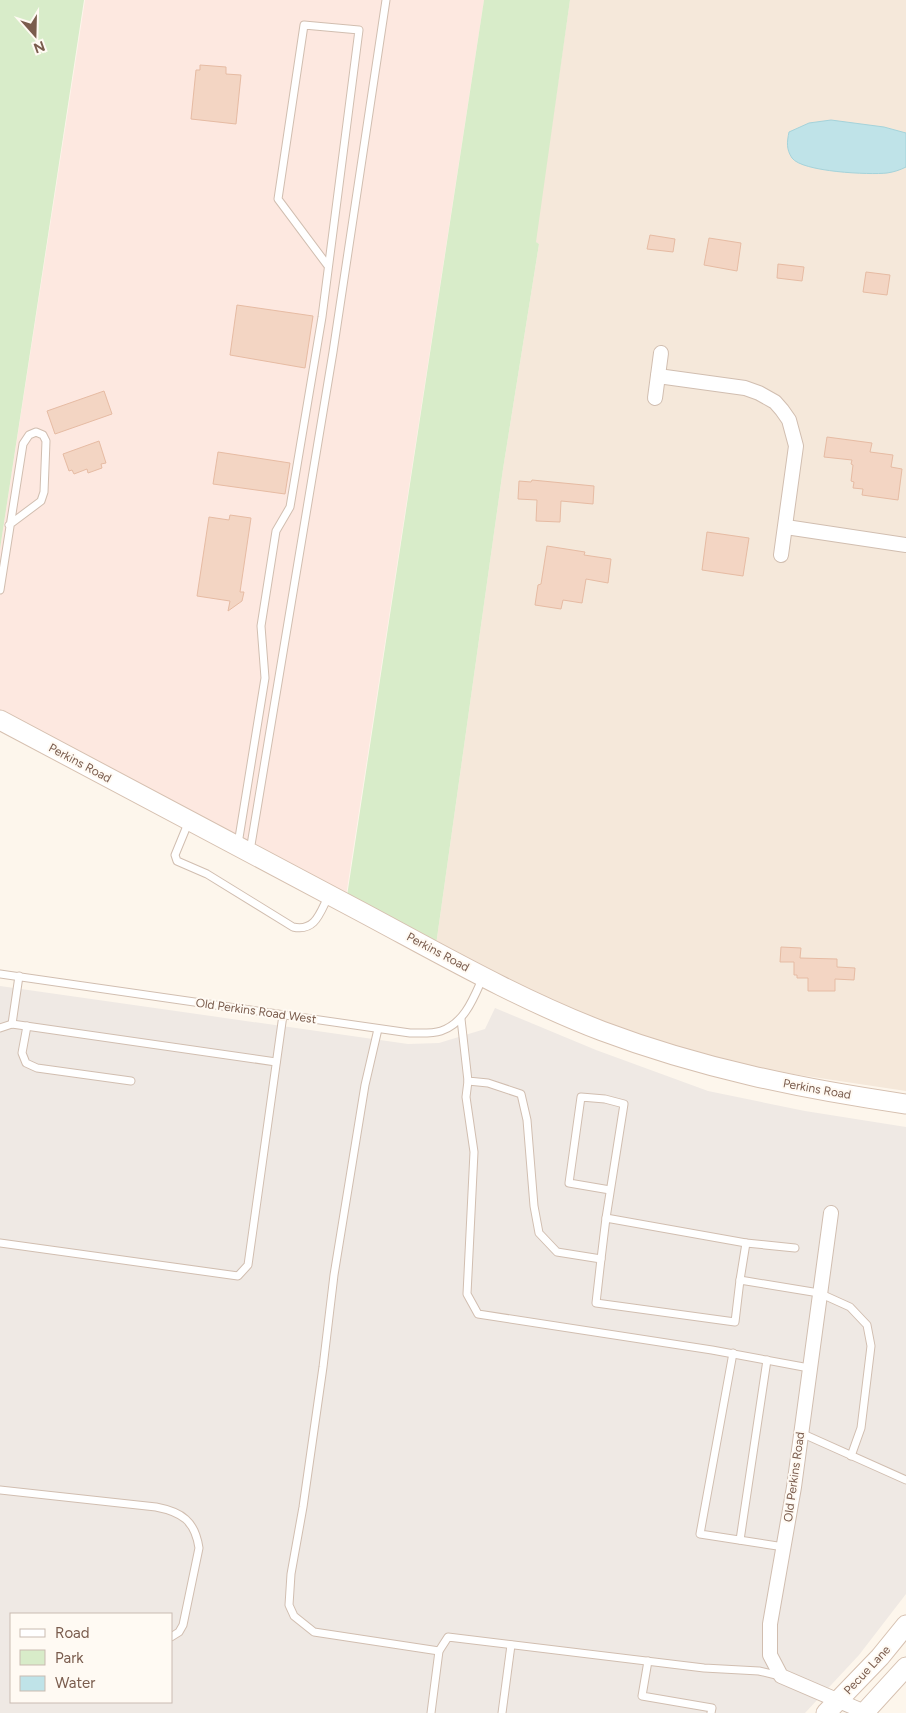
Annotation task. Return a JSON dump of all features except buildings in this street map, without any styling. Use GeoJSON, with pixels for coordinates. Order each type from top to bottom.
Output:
{"type":"FeatureCollection","features":[{"type":"Feature","properties":{"kind":"main road","name":"Perkins Road"},"geometry":{"type":"LineString","coordinates":[[0,720],[483,976],[568,1017],[632,1042],[764,1080],[906,1104]]}},
{"type":"Feature","properties":{"kind":"main road","name":"Pecue Lane"},"geometry":{"type":"LineString","coordinates":[[832,1707],[880,1657],[906,1625]]}},
{"type":"Feature","properties":{"kind":"main road"},"geometry":{"type":"LineString","coordinates":[[865,1713],[903,1670]]}},
{"type":"Feature","properties":{"kind":"street"},"geometry":{"type":"LineString","coordinates":[[655,398],[661,353]]}},
{"type":"Feature","properties":{"kind":"street"},"geometry":{"type":"LineString","coordinates":[[658,376],[745,388],[775,402],[789,420],[796,446],[781,555]]}},
{"type":"Feature","properties":{"kind":"street"},"geometry":{"type":"LineString","coordinates":[[786,527],[906,545]]}},
{"type":"Feature","properties":{"kind":"street","name":"Old Perkins Road"},"geometry":{"type":"LineString","coordinates":[[781,1676],[770,1655],[770,1624],[794,1487],[831,1213]]}},
{"type":"Feature","properties":{"kind":"street"},"geometry":{"type":"LineString","coordinates":[[781,1676],[832,1707],[865,1713]]}},
{"type":"Feature","properties":{"kind":"lane"},"geometry":{"type":"LineString","coordinates":[[244,850],[333,352],[386,0]]}},
{"type":"Feature","properties":{"kind":"lane"},"geometry":{"type":"LineString","coordinates":[[244,850],[265,678],[262,626],[276,530],[290,508],[322,317],[359,30],[304,25],[278,199],[328,266]]}},
{"type":"Feature","properties":{"kind":"lane"},"geometry":{"type":"LineString","coordinates":[[0,590],[10,525],[23,444],[29,435],[36,432],[43,435],[46,441],[44,492],[41,500],[10,525]]}},
{"type":"Feature","properties":{"kind":"lane"},"geometry":{"type":"LineString","coordinates":[[189,821],[175,855],[177,861],[207,874],[293,927],[308,928],[315,923],[329,895]]}},
{"type":"Feature","properties":{"kind":"lane","name":"Old Perkins Road West"},"geometry":{"type":"LineString","coordinates":[[0,974],[410,1033],[442,1031],[461,1019]]}},
{"type":"Feature","properties":{"kind":"lane"},"geometry":{"type":"LineString","coordinates":[[12,1024],[19,976]]}},
{"type":"Feature","properties":{"kind":"lane"},"geometry":{"type":"LineString","coordinates":[[483,976],[472,1001],[461,1019],[468,1081],[466,1096],[474,1152],[467,1294],[478,1314],[733,1353],[809,1368]]}},
{"type":"Feature","properties":{"kind":"lane"},"geometry":{"type":"LineString","coordinates":[[0,1243],[238,1276],[248,1265],[283,1015]]}},
{"type":"Feature","properties":{"kind":"lane"},"geometry":{"type":"LineString","coordinates":[[0,1028],[12,1024],[276,1062]]}},
{"type":"Feature","properties":{"kind":"lane"},"geometry":{"type":"LineString","coordinates":[[27,1026],[22,1053],[26,1063],[37,1068],[131,1080]]}},
{"type":"Feature","properties":{"kind":"lane"},"geometry":{"type":"LineString","coordinates":[[378,1028],[365,1085],[334,1274],[304,1507],[291,1574],[289,1605],[294,1616],[314,1632],[439,1651]]}},
{"type":"Feature","properties":{"kind":"lane"},"geometry":{"type":"LineString","coordinates":[[468,1081],[488,1083],[521,1094],[527,1120],[534,1206],[539,1233],[558,1252],[601,1258]]}},
{"type":"Feature","properties":{"kind":"lane"},"geometry":{"type":"LineString","coordinates":[[610,1190],[568,1183],[581,1097],[605,1099],[624,1104],[606,1218],[596,1303],[735,1322],[746,1243]]}},
{"type":"Feature","properties":{"kind":"lane"},"geometry":{"type":"LineString","coordinates":[[606,1218],[746,1243],[795,1248]]}},
{"type":"Feature","properties":{"kind":"lane"},"geometry":{"type":"LineString","coordinates":[[740,1280],[819,1293],[850,1307],[866,1325],[871,1346],[861,1428],[851,1456]]}},
{"type":"Feature","properties":{"kind":"lane"},"geometry":{"type":"LineString","coordinates":[[733,1353],[700,1534],[784,1547]]}},
{"type":"Feature","properties":{"kind":"lane"},"geometry":{"type":"LineString","coordinates":[[740,1540],[767,1360]]}},
{"type":"Feature","properties":{"kind":"lane"},"geometry":{"type":"LineString","coordinates":[[801,1433],[906,1480]]}},
{"type":"Feature","properties":{"kind":"lane"},"geometry":{"type":"LineString","coordinates":[[0,1490],[156,1507],[182,1516],[192,1526],[198,1537],[199,1548],[183,1625],[179,1632],[172,1636]]}},
{"type":"Feature","properties":{"kind":"lane"},"geometry":{"type":"LineString","coordinates":[[431,1713],[439,1651],[448,1637],[704,1668],[759,1671],[781,1676]]}},
{"type":"Feature","properties":{"kind":"lane"},"geometry":{"type":"LineString","coordinates":[[502,1713],[511,1644]]}},
{"type":"Feature","properties":{"kind":"lane"},"geometry":{"type":"LineString","coordinates":[[648,1661],[642,1696],[712,1708],[711,1713]]}},
{"type":"Feature","properties":{"kind":"shaded area"},"geometry":{"type":"Polygon","coordinates":[[[85,0],[484,0],[346,896],[0,712],[0,549],[85,0]]]}},
{"type":"Feature","properties":{"kind":"shaded area"},"geometry":{"type":"Polygon","coordinates":[[[570,0],[906,0],[906,1091],[766,1070],[653,1040],[585,1017],[436,945],[503,469],[539,244],[535,242],[570,0]]]}},
{"type":"Feature","properties":{"kind":"shaded area"},"geometry":{"type":"Polygon","coordinates":[[[0,986],[408,1044],[439,1043],[485,1029],[495,1008],[596,1050],[708,1091],[805,1111],[906,1127],[906,1594],[859,1655],[805,1713],[0,1713],[0,986]]]}},
{"type":"Feature","properties":{"kind":"green space"},"geometry":{"type":"Polygon","coordinates":[[[0,0],[84,0],[0,549],[0,0]]]}},
{"type":"Feature","properties":{"kind":"green space"},"geometry":{"type":"Polygon","coordinates":[[[484,0],[570,0],[536,242],[539,244],[503,469],[436,945],[347,896],[484,0]]]}},
{"type":"Feature","properties":{"kind":"water"},"geometry":{"type":"Polygon","coordinates":[[[831,120],[884,127],[906,133],[906,167],[887,173],[837,172],[809,167],[798,163],[792,158],[788,145],[789,132],[809,123],[831,120]]]}}]}
